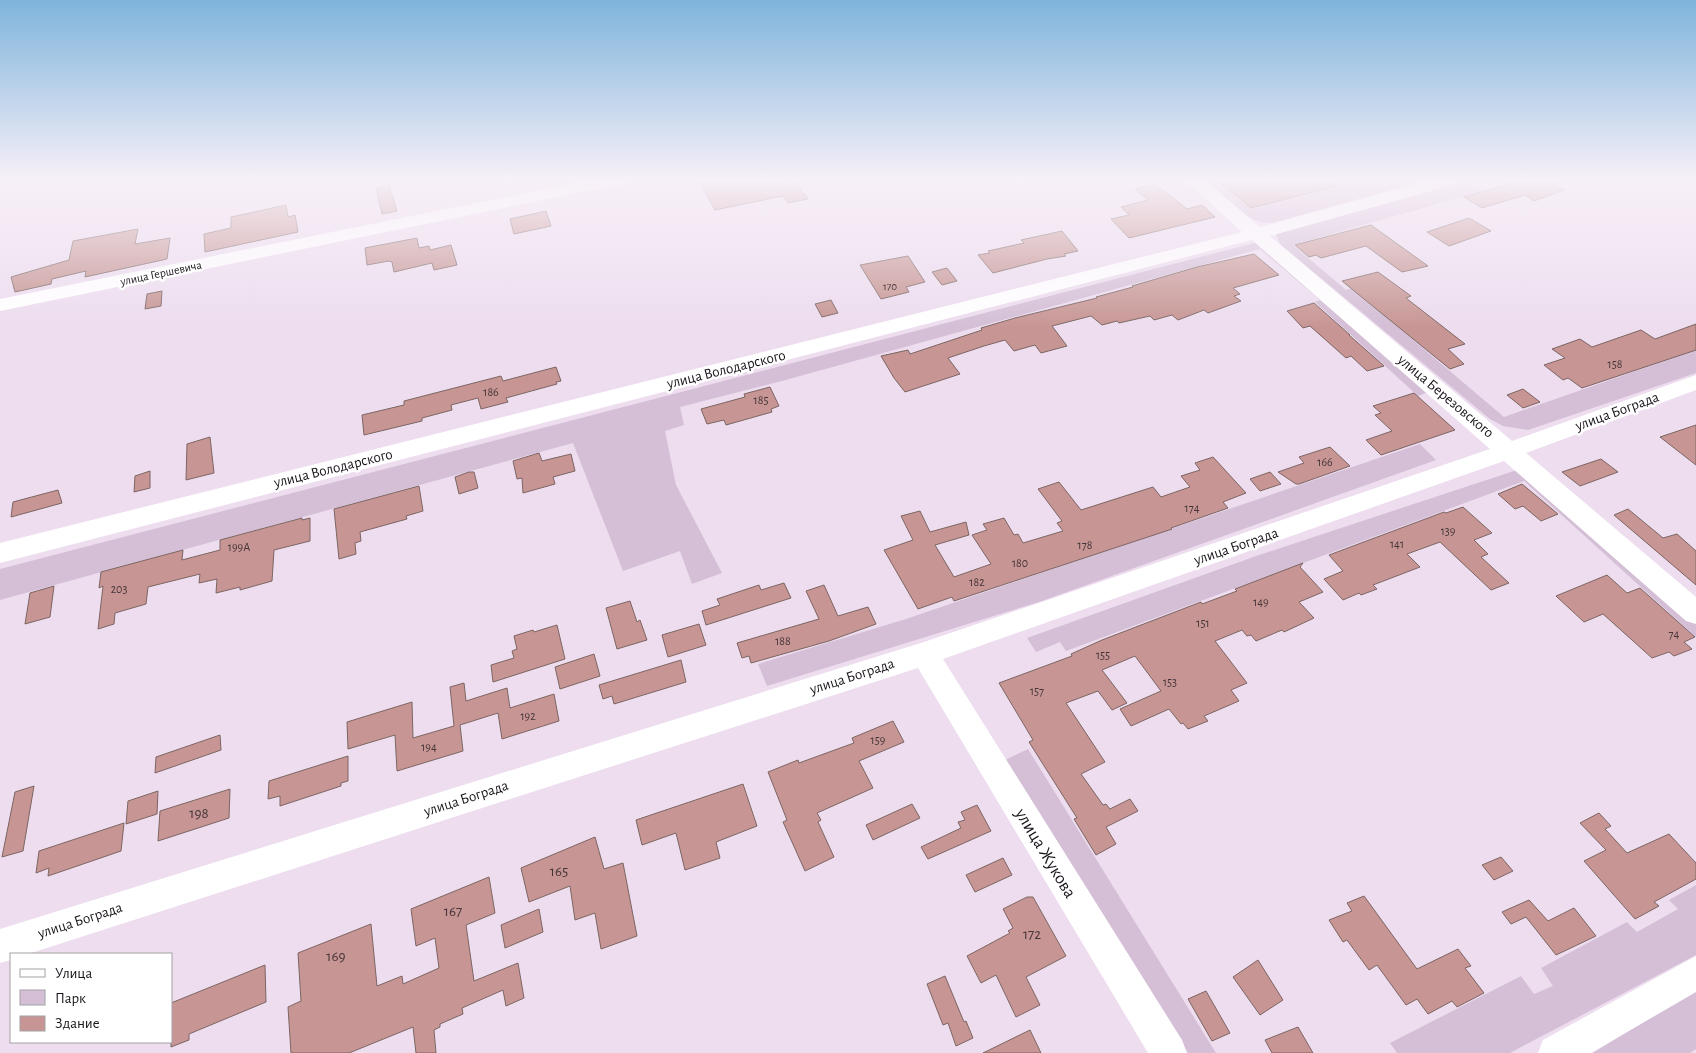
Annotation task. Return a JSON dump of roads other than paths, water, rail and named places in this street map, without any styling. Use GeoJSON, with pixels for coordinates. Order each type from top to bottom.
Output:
{"type":"FeatureCollection","features":[{"type":"Feature","properties":{"kind":"street","name":"улица Гершевича"},"geometry":{"type":"LineString","coordinates":[[0,306],[376,229]]}},
{"type":"Feature","properties":{"kind":"street","name":"улица Березовского"},"geometry":{"type":"LineString","coordinates":[[1250,229],[1510,450],[1696,613]]}},
{"type":"Feature","properties":{"kind":"street","name":"улица Володарского"},"geometry":{"type":"LineString","coordinates":[[0,553],[1273,229]]}},
{"type":"Feature","properties":{"kind":"street","name":"улица Бограда"},"geometry":{"type":"LineString","coordinates":[[0,946],[924,654],[1510,450],[1696,382]]}},
{"type":"Feature","properties":{"kind":"street","name":"улица Жукова"},"geometry":{"type":"LineString","coordinates":[[924,654],[1169,1053]]}},
{"type":"Feature","properties":{"kind":"street"},"geometry":{"type":"LineString","coordinates":[[1556,1053],[1696,973]]}}]}
